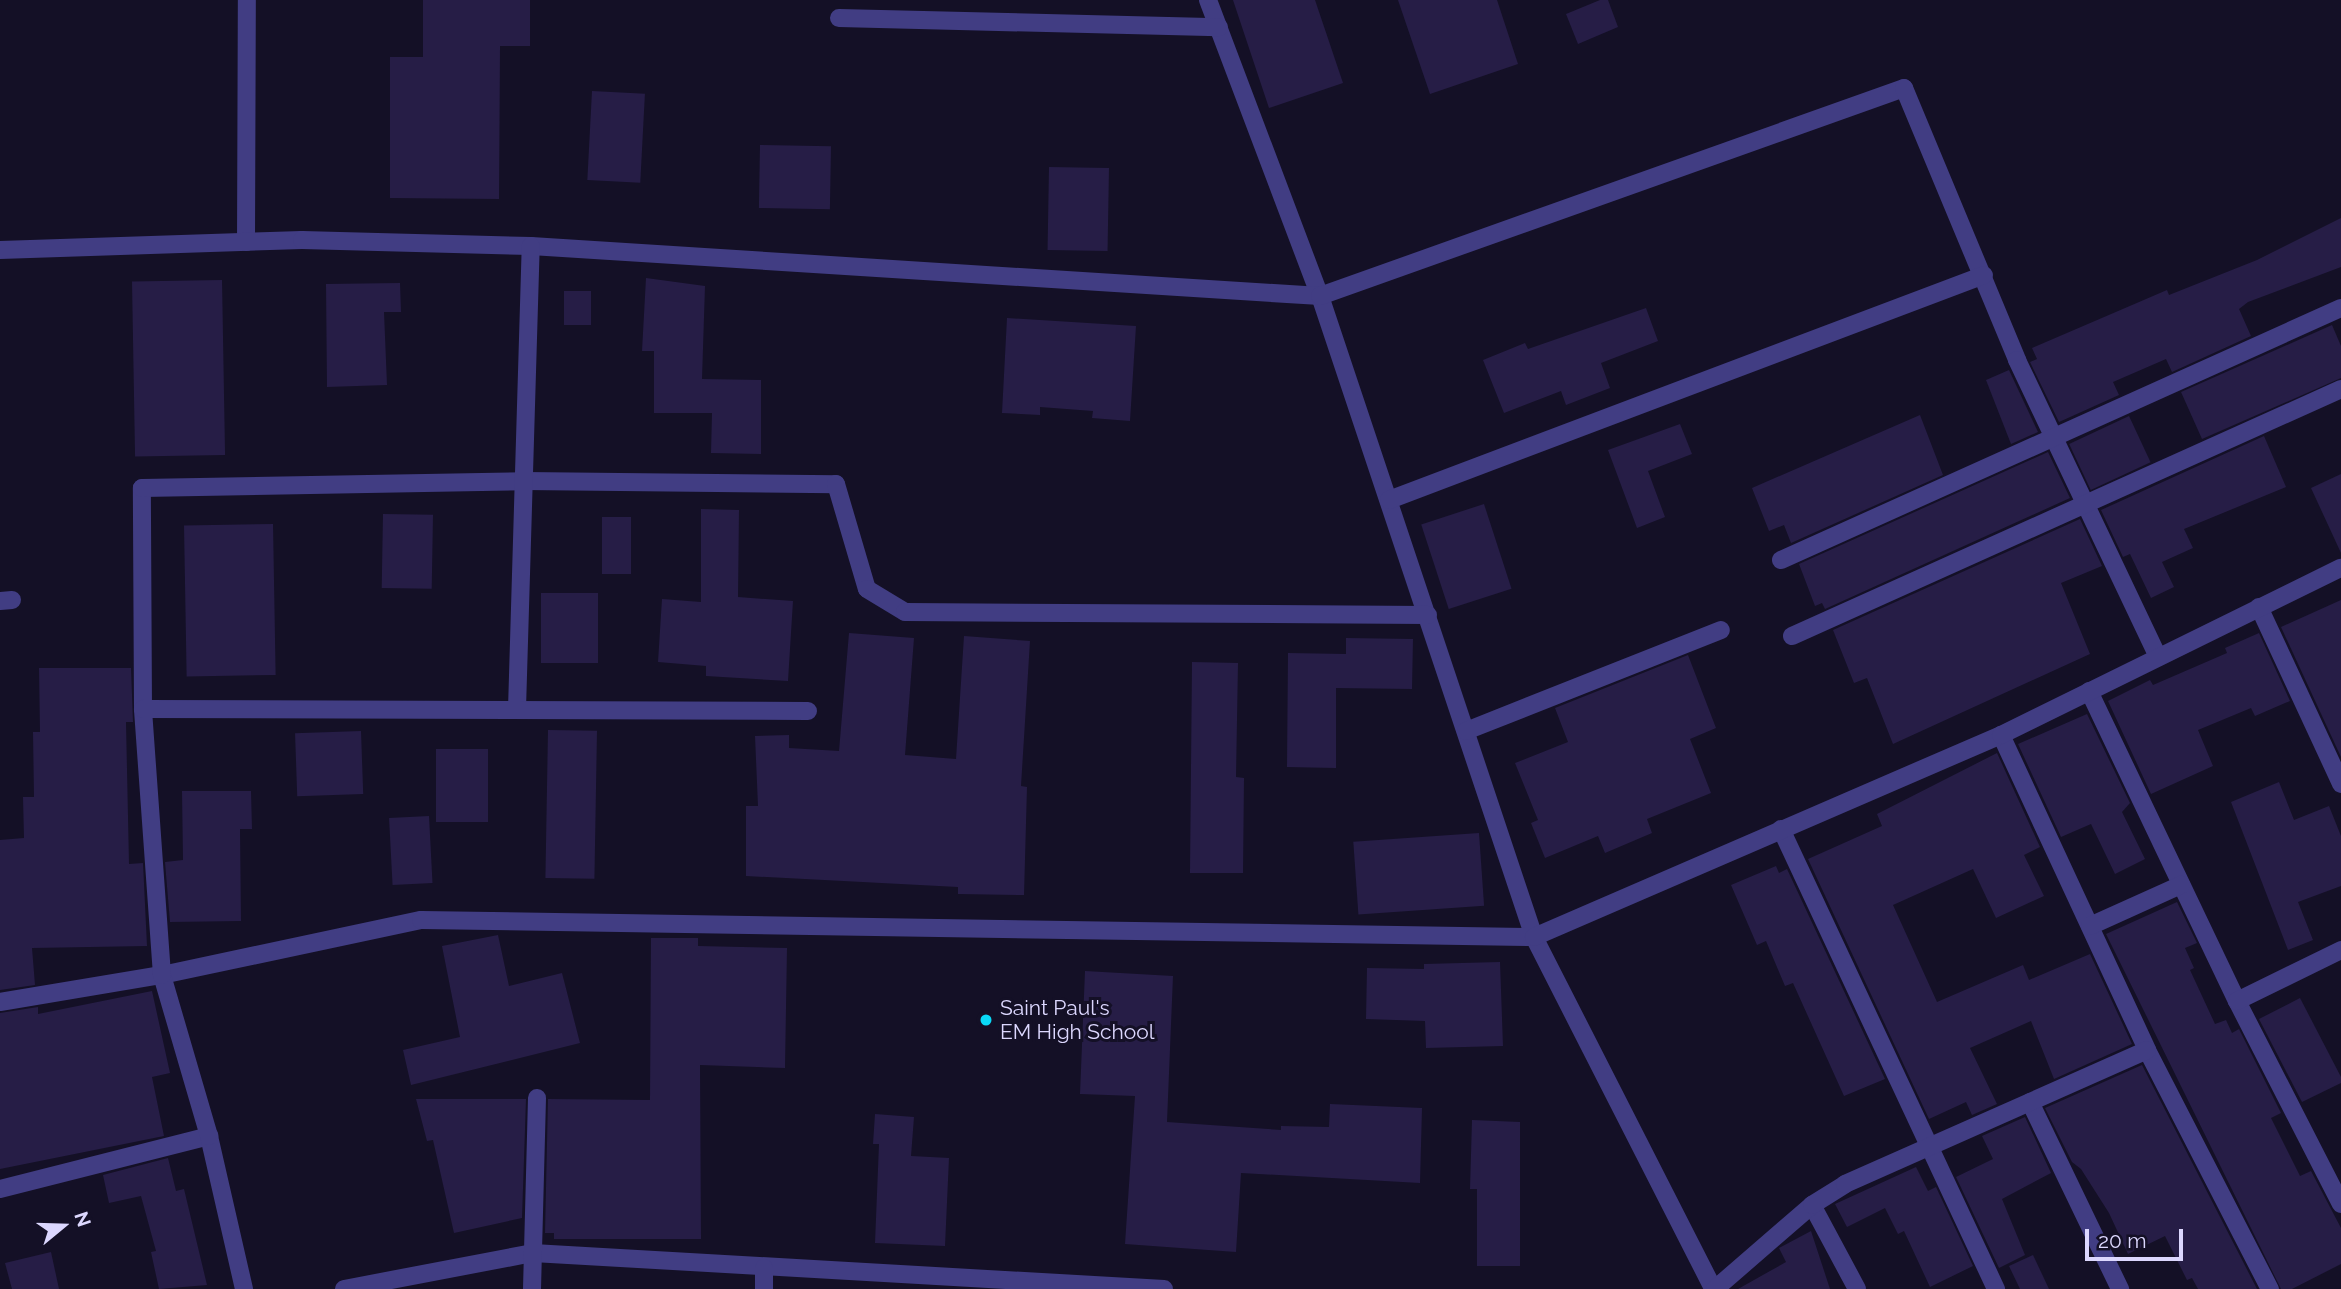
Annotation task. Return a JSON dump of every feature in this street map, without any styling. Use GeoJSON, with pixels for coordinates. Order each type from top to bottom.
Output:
{"type":"FeatureCollection","features":[{"type":"Feature","properties":{"kind":"street"},"geometry":{"type":"LineString","coordinates":[[246,242],[247,0]]}},
{"type":"Feature","properties":{"kind":"street"},"geometry":{"type":"LineString","coordinates":[[1208,0],[1320,296],[1534,937],[1714,1289],[1812,1205],[1845,1184],[2147,1051]]}},
{"type":"Feature","properties":{"kind":"street"},"geometry":{"type":"LineString","coordinates":[[839,18],[1219,27]]}},
{"type":"Feature","properties":{"kind":"street"},"geometry":{"type":"LineString","coordinates":[[0,250],[246,242],[531,246],[1320,296],[1904,88],[2052,435],[2158,657]]}},
{"type":"Feature","properties":{"kind":"street"},"geometry":{"type":"LineString","coordinates":[[517,709],[531,246]]}},
{"type":"Feature","properties":{"kind":"street"},"geometry":{"type":"LineString","coordinates":[[1389,499],[1984,275]]}},
{"type":"Feature","properties":{"kind":"street"},"geometry":{"type":"LineString","coordinates":[[1781,560],[2052,435],[2341,309]]}},
{"type":"Feature","properties":{"kind":"street"},"geometry":{"type":"LineString","coordinates":[[1792,636],[2341,390]]}},
{"type":"Feature","properties":{"kind":"street"},"geometry":{"type":"LineString","coordinates":[[244,1289],[209,1136],[162,975],[143,709],[142,488],[524,481],[836,484],[867,589],[905,612],[1427,615]]}},
{"type":"Feature","properties":{"kind":"street"},"geometry":{"type":"LineString","coordinates":[[0,1002],[162,975],[421,920],[1534,937],[2001,735],[2341,568]]}},
{"type":"Feature","properties":{"kind":"street"},"geometry":{"type":"LineString","coordinates":[[2259,607],[2341,784]]}},
{"type":"Feature","properties":{"kind":"street"},"geometry":{"type":"LineString","coordinates":[[1466,731],[1721,629]]}},
{"type":"Feature","properties":{"kind":"street"},"geometry":{"type":"LineString","coordinates":[[2089,691],[2237,1001],[2341,1204]]}},
{"type":"Feature","properties":{"kind":"street"},"geometry":{"type":"LineString","coordinates":[[143,709],[808,711]]}},
{"type":"Feature","properties":{"kind":"street"},"geometry":{"type":"LineString","coordinates":[[2001,735],[2147,1051],[2270,1289]]}},
{"type":"Feature","properties":{"kind":"street"},"geometry":{"type":"LineString","coordinates":[[1781,829],[1996,1289]]}},
{"type":"Feature","properties":{"kind":"street"},"geometry":{"type":"LineString","coordinates":[[2090,926],[2181,885]]}},
{"type":"Feature","properties":{"kind":"street"},"geometry":{"type":"LineString","coordinates":[[2237,1001],[2340,953]]}},
{"type":"Feature","properties":{"kind":"street"},"geometry":{"type":"LineString","coordinates":[[532,1289],[537,1098]]}},
{"type":"Feature","properties":{"kind":"street"},"geometry":{"type":"LineString","coordinates":[[2030,1102],[2120,1289]]}},
{"type":"Feature","properties":{"kind":"street"},"geometry":{"type":"LineString","coordinates":[[0,1189],[209,1136]]}},
{"type":"Feature","properties":{"kind":"street"},"geometry":{"type":"LineString","coordinates":[[1812,1205],[1857,1289]]}},
{"type":"Feature","properties":{"kind":"street"},"geometry":{"type":"LineString","coordinates":[[344,1289],[533,1253],[1001,1285],[1164,1289]]}},
{"type":"Feature","properties":{"kind":"street"},"geometry":{"type":"LineString","coordinates":[[764,1268],[764,1289]]}},
{"type":"Feature","properties":{"kind":"building"},"geometry":{"type":"Polygon","coordinates":[[[423,0],[530,0],[530,46],[500,46],[499,199],[390,198],[390,57],[423,57],[423,0]]]}},
{"type":"Feature","properties":{"kind":"building"},"geometry":{"type":"Polygon","coordinates":[[[1233,0],[1315,0],[1343,83],[1269,108],[1233,0]]]}},
{"type":"Feature","properties":{"kind":"building"},"geometry":{"type":"Polygon","coordinates":[[[1398,0],[1497,0],[1518,64],[1430,94],[1398,0]]]}},
{"type":"Feature","properties":{"kind":"building"},"geometry":{"type":"Polygon","coordinates":[[[1600,0],[1608,0],[1618,27],[1578,44],[1566,14],[1600,0]]]}},
{"type":"Feature","properties":{"kind":"building"},"geometry":{"type":"Polygon","coordinates":[[[592,91],[645,94],[640,183],[587,180],[592,91]]]}},
{"type":"Feature","properties":{"kind":"building"},"geometry":{"type":"Polygon","coordinates":[[[760,145],[831,146],[830,209],[759,208],[760,145]]]}},
{"type":"Feature","properties":{"kind":"building"},"geometry":{"type":"Polygon","coordinates":[[[1049,167],[1109,168],[1108,251],[1048,250],[1049,167]]]}},
{"type":"Feature","properties":{"kind":"building"},"geometry":{"type":"Polygon","coordinates":[[[2341,218],[2341,267],[2248,302],[2239,309],[2251,336],[2172,372],[2166,359],[2113,382],[2119,395],[2059,422],[2030,362],[2037,359],[2032,348],[2167,290],[2169,295],[2257,260],[2341,218]]]}},
{"type":"Feature","properties":{"kind":"building"},"geometry":{"type":"Polygon","coordinates":[[[646,278],[705,286],[702,379],[761,380],[761,454],[711,453],[712,413],[654,413],[654,351],[642,351],[646,278]]]}},
{"type":"Feature","properties":{"kind":"building"},"geometry":{"type":"Polygon","coordinates":[[[222,280],[225,455],[135,457],[132,282],[222,280]]]}},
{"type":"Feature","properties":{"kind":"building"},"geometry":{"type":"Polygon","coordinates":[[[400,283],[401,312],[384,312],[387,385],[327,387],[326,284],[400,283]]]}},
{"type":"Feature","properties":{"kind":"building"},"geometry":{"type":"Polygon","coordinates":[[[564,291],[591,291],[591,325],[564,325],[564,291]]]}},
{"type":"Feature","properties":{"kind":"building"},"geometry":{"type":"Polygon","coordinates":[[[1646,308],[1658,341],[1601,363],[1610,388],[1566,405],[1561,391],[1504,413],[1483,360],[1525,343],[1528,349],[1646,308]]]}},
{"type":"Feature","properties":{"kind":"building"},"geometry":{"type":"Polygon","coordinates":[[[1007,318],[1136,326],[1130,421],[1092,418],[1093,411],[1040,407],[1040,415],[1002,413],[1007,318]]]}},
{"type":"Feature","properties":{"kind":"building"},"geometry":{"type":"Polygon","coordinates":[[[2332,325],[2341,346],[2341,378],[2202,439],[2181,392],[2332,325]]]}},
{"type":"Feature","properties":{"kind":"building"},"geometry":{"type":"Polygon","coordinates":[[[2009,370],[2038,432],[2011,444],[1986,380],[2009,370]]]}},
{"type":"Feature","properties":{"kind":"building"},"geometry":{"type":"Polygon","coordinates":[[[1920,415],[1943,475],[1791,543],[1784,525],[1769,531],[1752,488],[1920,415]]]}},
{"type":"Feature","properties":{"kind":"building"},"geometry":{"type":"Polygon","coordinates":[[[2129,416],[2151,462],[2091,490],[2069,444],[2129,416]]]}},
{"type":"Feature","properties":{"kind":"building"},"geometry":{"type":"Polygon","coordinates":[[[1680,424],[1692,454],[1648,471],[1665,517],[1637,528],[1608,450],[1680,424]]]}},
{"type":"Feature","properties":{"kind":"building"},"geometry":{"type":"Polygon","coordinates":[[[2264,436],[2286,487],[2184,529],[2193,548],[2162,562],[2174,587],[2151,598],[2130,554],[2123,557],[2101,510],[2264,436]]]}},
{"type":"Feature","properties":{"kind":"building"},"geometry":{"type":"Polygon","coordinates":[[[2048,452],[2070,498],[1825,609],[1822,603],[1815,606],[1799,564],[2048,452]]]}},
{"type":"Feature","properties":{"kind":"building"},"geometry":{"type":"Polygon","coordinates":[[[2341,474],[2341,553],[2311,488],[2341,474]]]}},
{"type":"Feature","properties":{"kind":"building"},"geometry":{"type":"Polygon","coordinates":[[[1484,504],[1512,589],[1449,609],[1421,524],[1484,504]]]}},
{"type":"Feature","properties":{"kind":"building"},"geometry":{"type":"Polygon","coordinates":[[[701,509],[739,510],[738,597],[793,601],[788,681],[706,676],[706,666],[658,662],[662,599],[701,602],[701,509]]]}},
{"type":"Feature","properties":{"kind":"building"},"geometry":{"type":"Polygon","coordinates":[[[383,514],[433,515],[432,589],[382,588],[383,514]]]}},
{"type":"Feature","properties":{"kind":"building"},"geometry":{"type":"Polygon","coordinates":[[[602,517],[631,517],[631,574],[602,574],[602,517]]]}},
{"type":"Feature","properties":{"kind":"building"},"geometry":{"type":"Polygon","coordinates":[[[2080,519],[2102,566],[2061,583],[2090,654],[1893,744],[1867,678],[1854,683],[1833,630],[2080,519]]]}},
{"type":"Feature","properties":{"kind":"building"},"geometry":{"type":"Polygon","coordinates":[[[273,524],[276,675],[187,677],[184,526],[273,524]]]}},
{"type":"Feature","properties":{"kind":"building"},"geometry":{"type":"Polygon","coordinates":[[[541,593],[598,593],[598,663],[541,663],[541,593]]]}},
{"type":"Feature","properties":{"kind":"building"},"geometry":{"type":"Polygon","coordinates":[[[2341,600],[2341,757],[2281,627],[2341,600]]]}},
{"type":"Feature","properties":{"kind":"building"},"geometry":{"type":"Polygon","coordinates":[[[849,633],[914,638],[905,755],[956,759],[964,636],[1030,641],[1021,786],[1027,787],[1024,895],[958,894],[958,887],[746,876],[746,806],[758,806],[755,736],[789,735],[789,748],[839,751],[849,633]]]}},
{"type":"Feature","properties":{"kind":"building"},"geometry":{"type":"Polygon","coordinates":[[[2259,633],[2290,701],[2255,716],[2251,708],[2198,730],[2213,766],[2151,794],[2108,701],[2150,680],[2153,685],[2227,653],[2225,648],[2259,633]]]}},
{"type":"Feature","properties":{"kind":"building"},"geometry":{"type":"Polygon","coordinates":[[[1346,638],[1413,639],[1412,689],[1336,688],[1336,768],[1287,767],[1288,653],[1346,654],[1346,638]]]}},
{"type":"Feature","properties":{"kind":"building"},"geometry":{"type":"Polygon","coordinates":[[[1688,655],[1716,728],[1690,739],[1711,793],[1647,819],[1652,833],[1605,853],[1598,836],[1545,858],[1531,823],[1538,820],[1515,763],[1568,742],[1555,708],[1688,655]]]}},
{"type":"Feature","properties":{"kind":"building"},"geometry":{"type":"Polygon","coordinates":[[[1192,662],[1238,663],[1236,777],[1244,778],[1243,873],[1190,873],[1192,662]]]}},
{"type":"Feature","properties":{"kind":"building"},"geometry":{"type":"Polygon","coordinates":[[[39,668],[131,668],[133,722],[126,722],[129,864],[143,863],[147,946],[32,948],[35,985],[0,990],[0,840],[24,838],[23,797],[34,797],[33,732],[40,732],[39,668]]]}},
{"type":"Feature","properties":{"kind":"building"},"geometry":{"type":"Polygon","coordinates":[[[2087,714],[2130,803],[2122,812],[2145,859],[2115,874],[2091,824],[2061,837],[2018,744],[2087,714]]]}},
{"type":"Feature","properties":{"kind":"building"},"geometry":{"type":"Polygon","coordinates":[[[548,730],[597,731],[594,879],[545,878],[548,730]]]}},
{"type":"Feature","properties":{"kind":"building"},"geometry":{"type":"Polygon","coordinates":[[[361,731],[363,794],[297,796],[295,733],[361,731]]]}},
{"type":"Feature","properties":{"kind":"building"},"geometry":{"type":"Polygon","coordinates":[[[436,749],[488,749],[488,822],[436,822],[436,749]]]}},
{"type":"Feature","properties":{"kind":"building"},"geometry":{"type":"Polygon","coordinates":[[[1997,753],[2040,847],[2024,855],[2044,896],[1996,918],[1973,869],[1893,905],[1937,1002],[2023,965],[2029,980],[2090,954],[2132,1044],[2054,1079],[2031,1021],[1970,1048],[1997,1104],[1972,1115],[1966,1102],[1929,1119],[1808,859],[1882,826],[1877,814],[1997,753]]]}},
{"type":"Feature","properties":{"kind":"building"},"geometry":{"type":"Polygon","coordinates":[[[2279,782],[2294,820],[2329,806],[2341,836],[2341,886],[2298,902],[2313,940],[2288,950],[2231,802],[2279,782]]]}},
{"type":"Feature","properties":{"kind":"building"},"geometry":{"type":"Polygon","coordinates":[[[182,791],[251,791],[252,829],[240,829],[241,921],[170,922],[165,862],[183,860],[182,791]]]}},
{"type":"Feature","properties":{"kind":"building"},"geometry":{"type":"Polygon","coordinates":[[[429,816],[433,883],[393,885],[389,818],[429,816]]]}},
{"type":"Feature","properties":{"kind":"building"},"geometry":{"type":"Polygon","coordinates":[[[1479,833],[1484,906],[1358,915],[1353,842],[1479,833]]]}},
{"type":"Feature","properties":{"kind":"building"},"geometry":{"type":"Polygon","coordinates":[[[1776,866],[1779,873],[1787,869],[1885,1079],[1844,1096],[1793,983],[1785,986],[1766,941],[1757,945],[1731,885],[1776,866]]]}},
{"type":"Feature","properties":{"kind":"building"},"geometry":{"type":"Polygon","coordinates":[[[2177,902],[2197,943],[2185,948],[2194,968],[2190,970],[2215,1024],[2226,1020],[2232,1033],[2239,1029],[2281,1113],[2271,1118],[2300,1176],[2311,1171],[2341,1228],[2341,1264],[2292,1289],[2281,1289],[2106,934],[2177,902]]]}},
{"type":"Feature","properties":{"kind":"building"},"geometry":{"type":"Polygon","coordinates":[[[498,935],[509,986],[562,973],[580,1043],[411,1085],[403,1050],[460,1037],[442,946],[498,935]]]}},
{"type":"Feature","properties":{"kind":"building"},"geometry":{"type":"Polygon","coordinates":[[[651,938],[698,938],[698,946],[787,948],[785,1068],[700,1065],[701,1239],[554,1239],[554,1233],[545,1233],[548,1099],[650,1100],[651,938]]]}},
{"type":"Feature","properties":{"kind":"building"},"geometry":{"type":"Polygon","coordinates":[[[1500,962],[1503,1046],[1426,1048],[1425,1021],[1366,1019],[1367,968],[1424,969],[1424,964],[1500,962]]]}},
{"type":"Feature","properties":{"kind":"building"},"geometry":{"type":"Polygon","coordinates":[[[1085,971],[1173,976],[1167,1122],[1281,1130],[1281,1126],[1329,1127],[1330,1104],[1422,1108],[1420,1183],[1241,1173],[1236,1252],[1125,1244],[1135,1096],[1080,1094],[1085,971]]]}},
{"type":"Feature","properties":{"kind":"building"},"geometry":{"type":"Polygon","coordinates":[[[152,991],[170,1073],[152,1077],[164,1136],[0,1169],[0,1013],[38,1007],[38,1014],[152,991]]]}},
{"type":"Feature","properties":{"kind":"building"},"geometry":{"type":"Polygon","coordinates":[[[2300,998],[2341,1077],[2341,1083],[2302,1102],[2259,1019],[2300,998]]]}},
{"type":"Feature","properties":{"kind":"building"},"geometry":{"type":"Polygon","coordinates":[[[2142,1065],[2257,1289],[2198,1289],[2192,1278],[2187,1280],[2165,1236],[2128,1254],[2109,1213],[2081,1169],[2072,1162],[2045,1108],[2142,1065]]]}},
{"type":"Feature","properties":{"kind":"building"},"geometry":{"type":"Polygon","coordinates":[[[416,1099],[526,1099],[522,1218],[454,1233],[433,1140],[427,1141],[416,1099]]]}},
{"type":"Feature","properties":{"kind":"building"},"geometry":{"type":"Polygon","coordinates":[[[875,1114],[914,1117],[911,1156],[949,1158],[945,1246],[875,1243],[879,1144],[873,1144],[875,1114]]]}},
{"type":"Feature","properties":{"kind":"building"},"geometry":{"type":"Polygon","coordinates":[[[2025,1117],[2051,1173],[2002,1199],[2025,1255],[1999,1268],[1956,1177],[1993,1159],[1982,1136],[2025,1117]]]}},
{"type":"Feature","properties":{"kind":"building"},"geometry":{"type":"Polygon","coordinates":[[[1472,1120],[1520,1122],[1520,1266],[1477,1266],[1477,1189],[1470,1189],[1472,1120]]]}},
{"type":"Feature","properties":{"kind":"building"},"geometry":{"type":"Polygon","coordinates":[[[168,1158],[176,1191],[184,1189],[207,1285],[159,1289],[151,1252],[156,1251],[141,1196],[109,1203],[103,1175],[168,1158]]]}},
{"type":"Feature","properties":{"kind":"building"},"geometry":{"type":"Polygon","coordinates":[[[1916,1167],[1928,1191],[1936,1187],[1973,1266],[1930,1287],[1904,1231],[1898,1234],[1885,1208],[1847,1227],[1835,1204],[1916,1167]]]}},
{"type":"Feature","properties":{"kind":"building"},"geometry":{"type":"Polygon","coordinates":[[[1811,1231],[1830,1289],[1738,1289],[1786,1262],[1779,1248],[1811,1231]]]}},
{"type":"Feature","properties":{"kind":"building"},"geometry":{"type":"Polygon","coordinates":[[[51,1252],[59,1289],[12,1289],[5,1263],[51,1252]]]}},
{"type":"Feature","properties":{"kind":"building"},"geometry":{"type":"Polygon","coordinates":[[[2033,1255],[2049,1289],[2020,1289],[2009,1266],[2033,1255]]]}},
{"type":"Feature","properties":{"kind":"place","name":"Saint Paul's EM High School"},"geometry":{"type":"Point","coordinates":[986,1020]}}]}
